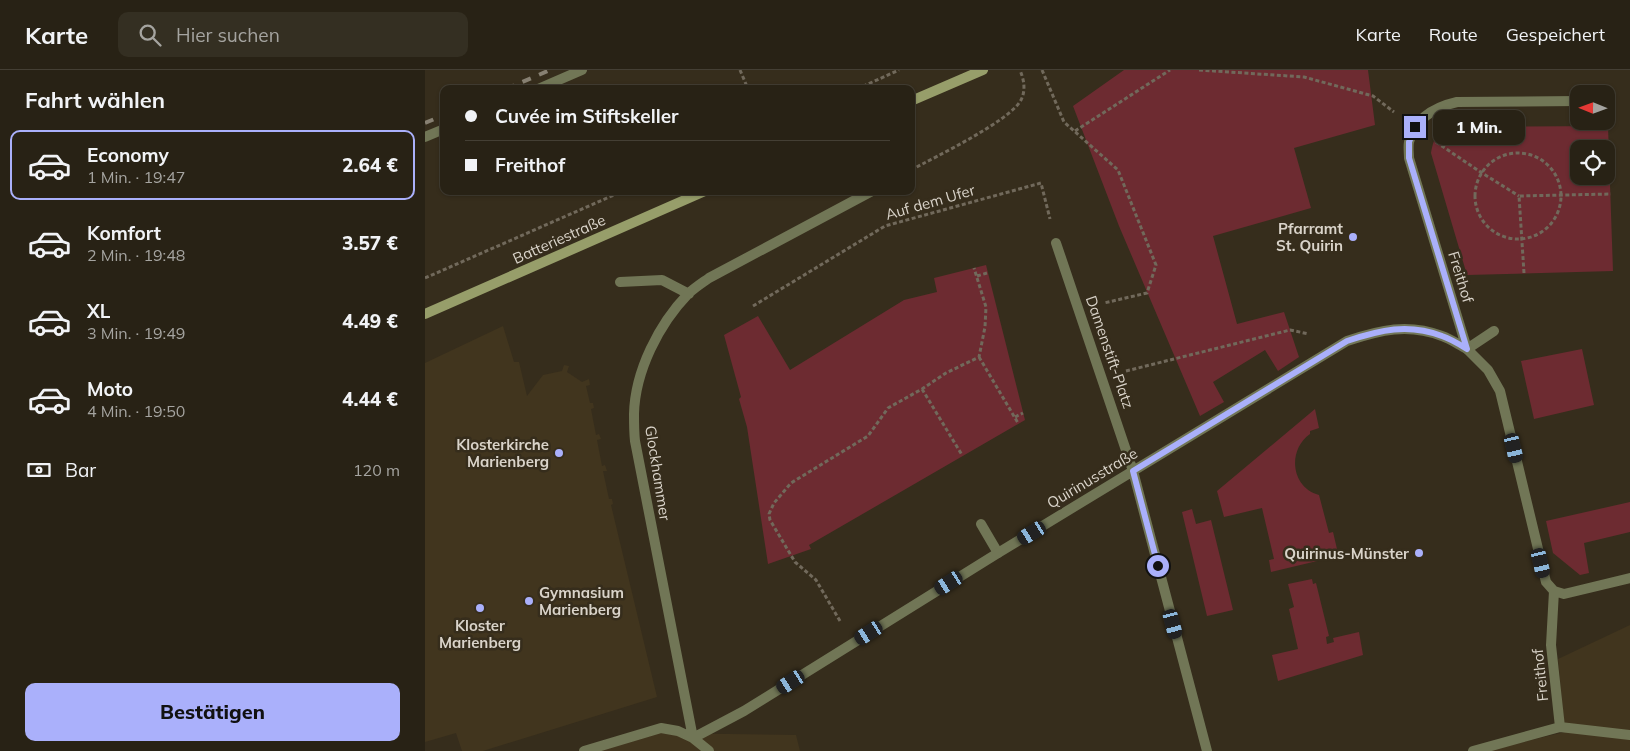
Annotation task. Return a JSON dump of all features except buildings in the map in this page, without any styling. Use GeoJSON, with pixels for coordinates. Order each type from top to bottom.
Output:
{"type":"FeatureCollection","features":[{"type":"Feature","properties":{"kind":"main road"},"geometry":{"type":"LineString","coordinates":[[915,99],[983,70]]}},
{"type":"Feature","properties":{"kind":"main road","name":"Batteriestraße"},"geometry":{"type":"LineString","coordinates":[[425,314],[696,195]]}},
{"type":"Feature","properties":{"kind":"street"},"geometry":{"type":"LineString","coordinates":[[547,85],[582,70]]}},
{"type":"Feature","properties":{"kind":"street"},"geometry":{"type":"LineString","coordinates":[[1415,127],[1426,115],[1439,106],[1457,102],[1570,101]]}},
{"type":"Feature","properties":{"kind":"street","name":"Freithof"},"geometry":{"type":"LineString","coordinates":[[1415,127],[1409,142],[1409,158],[1467,349],[1488,370],[1501,391],[1546,582],[1554,591],[1551,645],[1561,727]]}},
{"type":"Feature","properties":{"kind":"street"},"geometry":{"type":"LineString","coordinates":[[425,137],[440,131]]}},
{"type":"Feature","properties":{"kind":"street","name":"Glockhammer"},"geometry":{"type":"LineString","coordinates":[[693,738],[635,440],[634,412],[640,378],[652,344],[668,319],[689,294],[709,278],[865,195]]}},
{"type":"Feature","properties":{"kind":"street","name":"Damenstift-Platz"},"geometry":{"type":"LineString","coordinates":[[1057,243],[1133,471],[1207,751]]}},
{"type":"Feature","properties":{"kind":"street"},"geometry":{"type":"LineString","coordinates":[[620,282],[662,280],[689,294]]}},
{"type":"Feature","properties":{"kind":"street","name":"Quirinusstraße"},"geometry":{"type":"LineString","coordinates":[[693,738],[744,711],[998,553],[1347,341],[1378,331],[1412,328],[1442,336],[1467,349]]}},
{"type":"Feature","properties":{"kind":"street"},"geometry":{"type":"LineString","coordinates":[[1467,349],[1494,331]]}},
{"type":"Feature","properties":{"kind":"street"},"geometry":{"type":"LineString","coordinates":[[981,524],[998,553]]}},
{"type":"Feature","properties":{"kind":"street"},"geometry":{"type":"LineString","coordinates":[[1554,591],[1564,594],[1630,578]]}},
{"type":"Feature","properties":{"kind":"street"},"geometry":{"type":"LineString","coordinates":[[1473,751],[1561,727],[1630,735]]}},
{"type":"Feature","properties":{"kind":"street"},"geometry":{"type":"LineString","coordinates":[[584,751],[661,728],[678,730],[693,738],[709,751]]}},
{"type":"Feature","properties":{"kind":"path"},"geometry":{"type":"LineString","coordinates":[[740,70],[746,85]]}},
{"type":"Feature","properties":{"kind":"path"},"geometry":{"type":"LineString","coordinates":[[866,85],[899,70]]}},
{"type":"Feature","properties":{"kind":"path"},"geometry":{"type":"LineString","coordinates":[[915,168],[1011,112],[1021,101],[1024,92],[1024,80],[1020,70]]}},
{"type":"Feature","properties":{"kind":"path"},"geometry":{"type":"LineString","coordinates":[[1041,70],[1065,122],[1118,170],[1155,265],[1147,293],[1079,309]]}},
{"type":"Feature","properties":{"kind":"path"},"geometry":{"type":"LineString","coordinates":[[1075,131],[1169,70]]}},
{"type":"Feature","properties":{"kind":"path"},"geometry":{"type":"LineString","coordinates":[[1199,70],[1304,77],[1373,96],[1482,174],[1519,196],[1611,194]]}},
{"type":"Feature","properties":{"kind":"path"},"geometry":{"type":"LineString","coordinates":[[1513,153],[1528,154],[1539,158],[1552,167],[1559,182],[1562,195],[1559,212],[1548,228],[1535,236],[1522,240],[1507,239],[1484,225],[1474,202],[1475,187],[1489,164],[1499,157],[1513,153]]}},
{"type":"Feature","properties":{"kind":"path","name":"Auf dem Ufer"},"geometry":{"type":"LineString","coordinates":[[753,306],[885,226],[1041,183],[1057,243]]}},
{"type":"Feature","properties":{"kind":"path"},"geometry":{"type":"LineString","coordinates":[[425,278],[614,195]]}},
{"type":"Feature","properties":{"kind":"path"},"geometry":{"type":"LineString","coordinates":[[1519,196],[1524,273]]}},
{"type":"Feature","properties":{"kind":"path"},"geometry":{"type":"LineString","coordinates":[[974,268],[985,307],[985,327],[979,357],[1018,423]]}},
{"type":"Feature","properties":{"kind":"path"},"geometry":{"type":"LineString","coordinates":[[977,276],[987,273]]}},
{"type":"Feature","properties":{"kind":"path"},"geometry":{"type":"LineString","coordinates":[[1103,377],[1290,330],[1347,341]]}},
{"type":"Feature","properties":{"kind":"path"},"geometry":{"type":"LineString","coordinates":[[853,643],[816,580],[795,562],[770,520],[769,514],[774,503],[791,482],[868,436],[888,408],[945,373],[979,357]]}},
{"type":"Feature","properties":{"kind":"path"},"geometry":{"type":"LineString","coordinates":[[921,389],[962,455]]}},
{"type":"Feature","properties":{"kind":"path"},"geometry":{"type":"LineString","coordinates":[[1015,416],[1023,413]]}},
{"type":"Feature","properties":{"kind":"shaded area"},"geometry":{"type":"Polygon","coordinates":[[[1124,70],[1368,70],[1375,125],[1294,148],[1311,208],[1213,236],[1237,324],[1284,312],[1299,357],[1278,371],[1265,350],[1213,382],[1224,402],[1200,416],[1119,226],[1073,106],[1124,70]]]}},
{"type":"Feature","properties":{"kind":"shaded area"},"geometry":{"type":"Polygon","coordinates":[[[1570,126],[1570,130],[1608,130],[1608,140],[1570,140],[1570,185],[1610,185],[1613,271],[1467,275],[1431,153],[1436,137],[1448,127],[1570,126]]]}},
{"type":"Feature","properties":{"kind":"shaded area"},"geometry":{"type":"Polygon","coordinates":[[[986,265],[1025,420],[809,545],[811,549],[768,564],[747,427],[724,335],[758,316],[790,370],[904,300],[937,292],[934,278],[986,265]]]}},
{"type":"Feature","properties":{"kind":"shaded area","name":"Gymnasium Marienberg"},"geometry":{"type":"Polygon","coordinates":[[[503,326],[514,362],[519,362],[527,396],[543,375],[562,371],[564,365],[569,366],[567,372],[582,382],[589,379],[590,385],[586,386],[590,403],[593,403],[594,408],[591,409],[596,435],[599,434],[601,439],[597,440],[602,466],[605,465],[607,471],[603,471],[609,499],[612,499],[613,504],[611,505],[657,697],[483,751],[462,751],[456,733],[425,742],[425,363],[503,326]]]}},
{"type":"Feature","properties":{"kind":"shaded area"},"geometry":{"type":"Polygon","coordinates":[[[1582,349],[1594,405],[1534,419],[1521,361],[1582,349]]]}},
{"type":"Feature","properties":{"kind":"shaded area"},"geometry":{"type":"Polygon","coordinates":[[[1315,409],[1319,428],[1310,431],[1310,434],[1298,449],[1295,458],[1295,468],[1303,485],[1319,495],[1329,533],[1333,532],[1337,549],[1332,550],[1334,557],[1271,572],[1269,560],[1274,559],[1262,508],[1224,517],[1217,491],[1315,409]]]}},
{"type":"Feature","properties":{"kind":"shaded area"},"geometry":{"type":"Polygon","coordinates":[[[1630,502],[1630,532],[1584,543],[1589,573],[1580,575],[1553,553],[1546,521],[1630,502]]]}},
{"type":"Feature","properties":{"kind":"shaded area"},"geometry":{"type":"Polygon","coordinates":[[[1192,509],[1196,524],[1211,520],[1233,610],[1207,616],[1182,512],[1192,509]]]}},
{"type":"Feature","properties":{"kind":"shaded area"},"geometry":{"type":"Polygon","coordinates":[[[1312,579],[1313,584],[1316,583],[1329,636],[1326,637],[1327,644],[1334,642],[1333,638],[1359,632],[1363,655],[1278,681],[1272,655],[1298,649],[1289,609],[1294,607],[1288,584],[1312,579]]]}},
{"type":"Feature","properties":{"kind":"shaded area"},"geometry":{"type":"Polygon","coordinates":[[[1630,625],[1630,751],[1486,751],[1565,732],[1558,659],[1630,625]]]}},
{"type":"Feature","properties":{"kind":"shaded area"},"geometry":{"type":"Polygon","coordinates":[[[653,733],[796,735],[800,751],[597,751],[653,733]]]}},
{"type":"Feature","properties":{"kind":"railway"},"geometry":{"type":"LineString","coordinates":[[515,85],[550,70]]}},
{"type":"Feature","properties":{"kind":"railway"},"geometry":{"type":"LineString","coordinates":[[425,123],[440,117]]}},
{"type":"Feature","properties":{"kind":"place","name":"Pfarramt St. Quirin"},"geometry":{"type":"Point","coordinates":[1353,237]}},
{"type":"Feature","properties":{"kind":"place","name":"Klosterkirche Marienberg"},"geometry":{"type":"Point","coordinates":[559,453]}},
{"type":"Feature","properties":{"kind":"place","name":"Quirinus-Münster"},"geometry":{"type":"Point","coordinates":[1419,553]}},
{"type":"Feature","properties":{"kind":"place","name":"Gymnasium Marienberg"},"geometry":{"type":"Point","coordinates":[529,601]}},
{"type":"Feature","properties":{"kind":"place","name":"Kloster Marienberg"},"geometry":{"type":"Point","coordinates":[480,608]}},
{"type":"Feature","properties":{"kind":"route"},"geometry":{"type":"LineString","coordinates":[[1158,566],[1133,471],[1347,341],[1378,331],[1412,328],[1442,336],[1467,349],[1409,158],[1409,142],[1415,127]]}}]}
